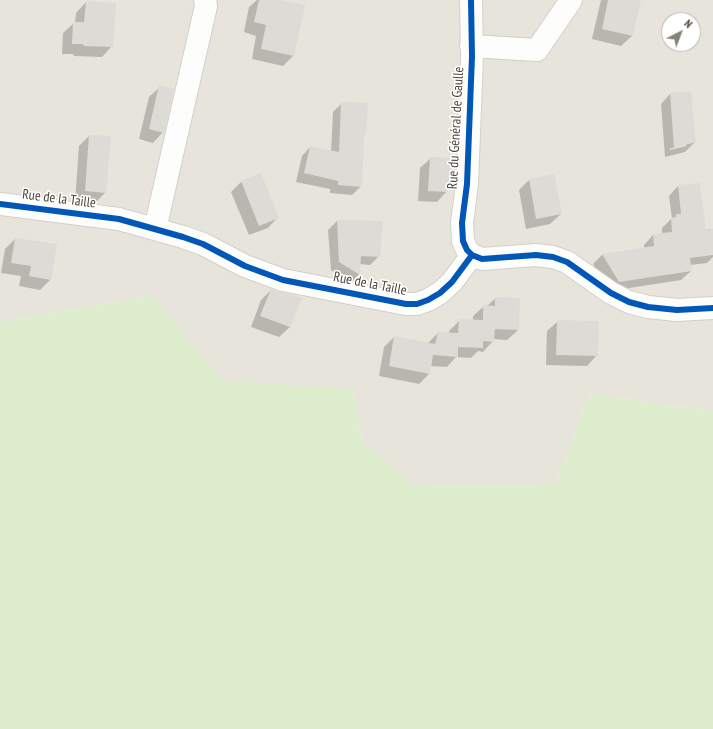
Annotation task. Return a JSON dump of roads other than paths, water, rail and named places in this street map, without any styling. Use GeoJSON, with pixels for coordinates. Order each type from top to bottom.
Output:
{"type":"FeatureCollection","features":[{"type":"Feature","properties":{"kind":"street"},"geometry":{"type":"LineString","coordinates":[[155,229],[206,6],[205,0]]}},
{"type":"Feature","properties":{"kind":"street","name":"Rue du Général de Gaulle"},"geometry":{"type":"LineString","coordinates":[[471,0],[467,184],[462,223],[463,241],[467,250],[472,255]]}},
{"type":"Feature","properties":{"kind":"street"},"geometry":{"type":"LineString","coordinates":[[471,46],[537,50],[571,0]]}},
{"type":"Feature","properties":{"kind":"street","name":"Rue de la Taille"},"geometry":{"type":"LineString","coordinates":[[0,204],[119,219],[203,244],[245,266],[283,280],[392,302],[417,304],[440,293],[452,282],[472,255]]}},
{"type":"Feature","properties":{"kind":"street"},"geometry":{"type":"LineString","coordinates":[[472,255],[482,259],[536,255],[553,257],[567,262],[611,293],[629,302],[648,307],[677,310],[713,308]]}}]}
